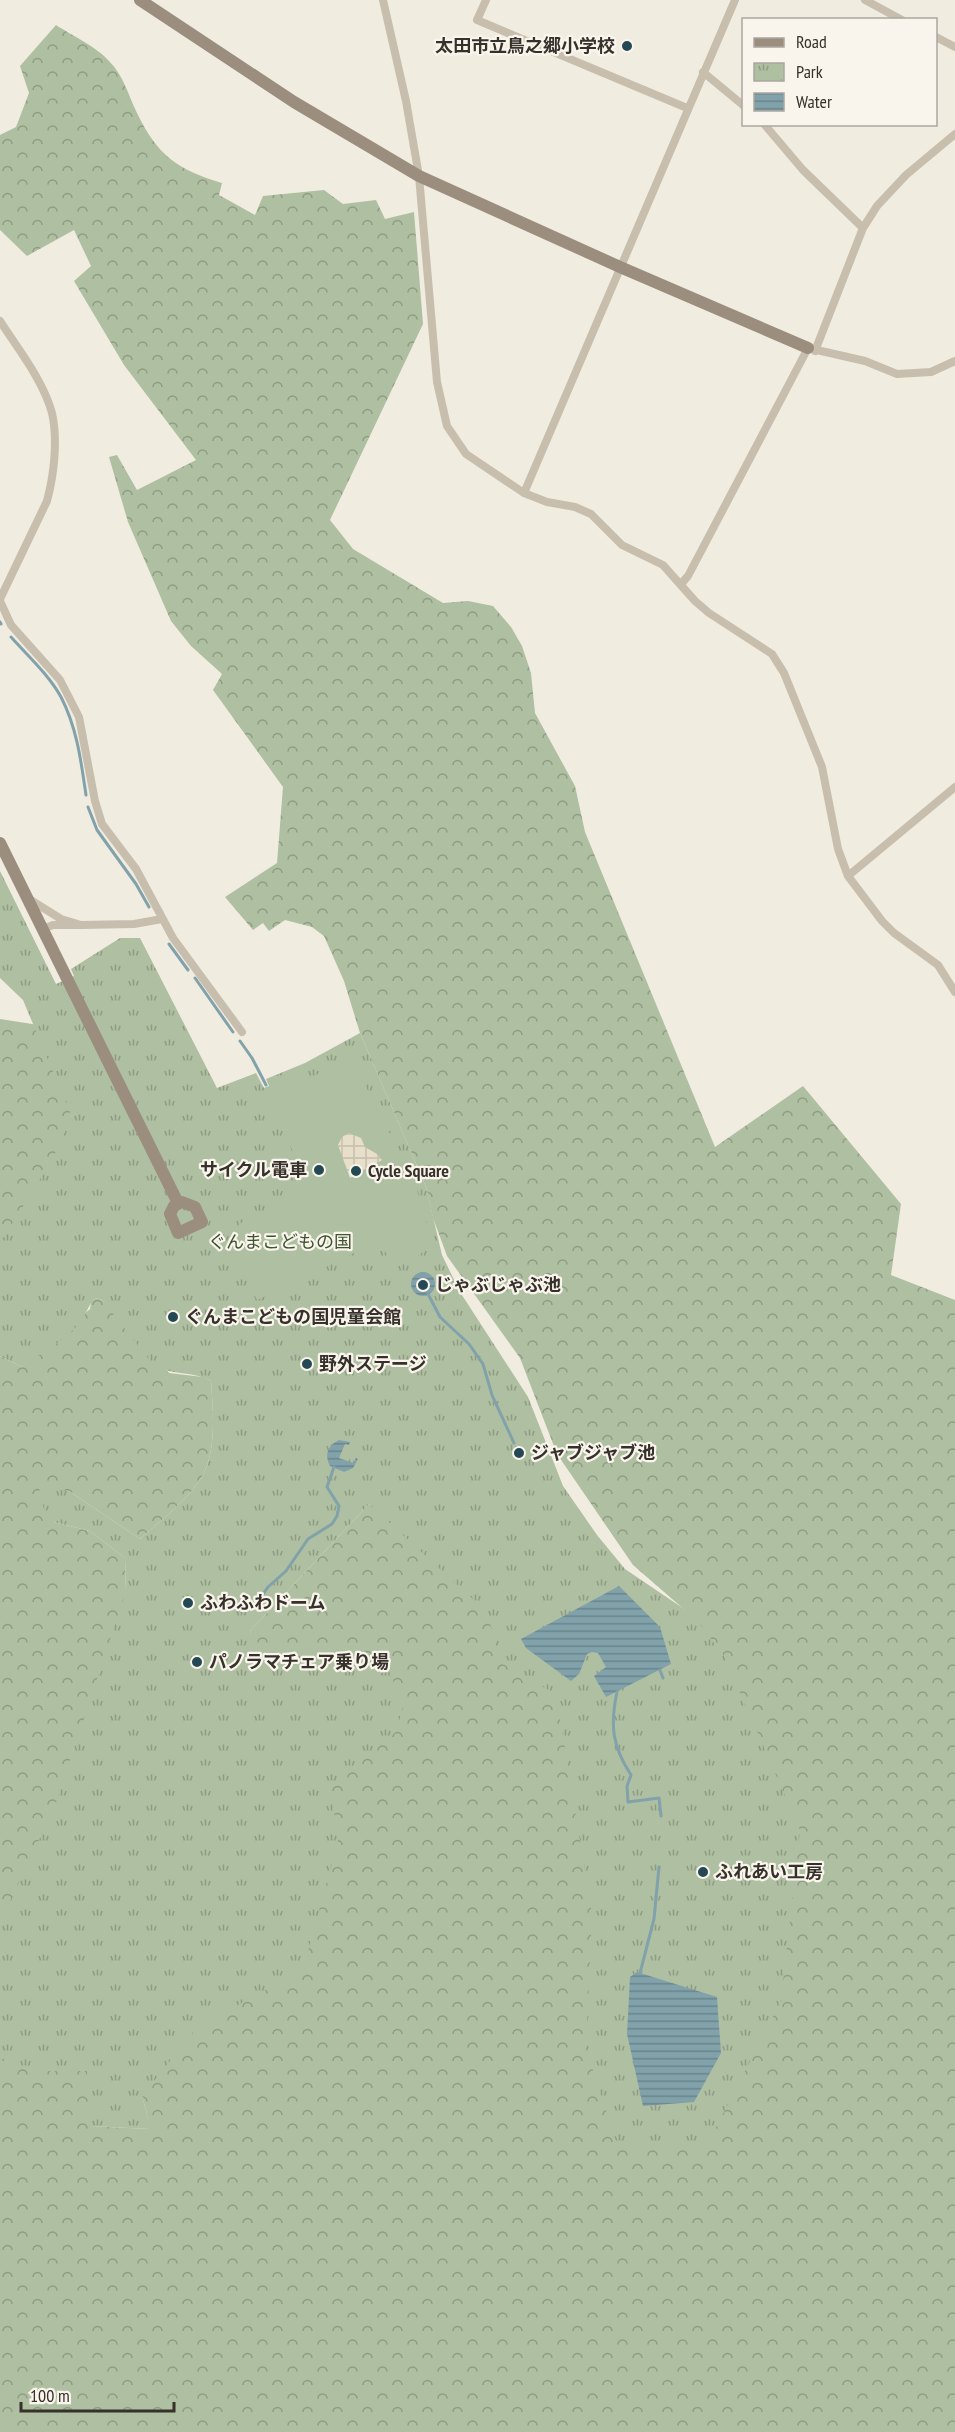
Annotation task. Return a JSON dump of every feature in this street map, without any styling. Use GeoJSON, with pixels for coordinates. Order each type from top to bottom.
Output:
{"type":"FeatureCollection","features":[{"type":"Feature","properties":{"kind":"street"},"geometry":{"type":"LineString","coordinates":[[140,0],[294,102],[419,176],[620,267],[812,349],[865,361],[897,374],[931,372],[955,361]]}},
{"type":"Feature","properties":{"kind":"street"},"geometry":{"type":"LineString","coordinates":[[383,0],[406,101],[419,176],[432,338],[439,391],[447,426],[466,454],[524,493],[547,502],[575,507],[591,514],[622,544],[663,565],[695,602],[766,649],[776,660],[822,767],[838,849],[848,876],[888,927],[938,964],[955,992]]}},
{"type":"Feature","properties":{"kind":"street"},"geometry":{"type":"LineString","coordinates":[[486,0],[477,20],[687,108]]}},
{"type":"Feature","properties":{"kind":"street"},"geometry":{"type":"LineString","coordinates":[[524,493],[735,0]]}},
{"type":"Feature","properties":{"kind":"street"},"geometry":{"type":"LineString","coordinates":[[865,0],[898,18]]}},
{"type":"Feature","properties":{"kind":"street"},"geometry":{"type":"LineString","coordinates":[[937,38],[955,47]]}},
{"type":"Feature","properties":{"kind":"street"},"geometry":{"type":"LineString","coordinates":[[704,72],[742,104]]}},
{"type":"Feature","properties":{"kind":"street"},"geometry":{"type":"LineString","coordinates":[[766,126],[803,170],[863,228]]}},
{"type":"Feature","properties":{"kind":"street"},"geometry":{"type":"LineString","coordinates":[[681,584],[688,576],[812,349],[863,228],[882,199],[955,134]]}},
{"type":"Feature","properties":{"kind":"street"},"geometry":{"type":"LineString","coordinates":[[0,321],[47,399],[55,428],[52,485],[47,501],[0,594],[0,600],[11,625],[45,662],[68,693],[82,725],[99,815],[107,831],[136,869],[173,938],[243,1032]]}},
{"type":"Feature","properties":{"kind":"street"},"geometry":{"type":"LineString","coordinates":[[848,876],[955,787]]}},
{"type":"Feature","properties":{"kind":"street"},"geometry":{"type":"LineString","coordinates":[[0,843],[178,1203]]}},
{"type":"Feature","properties":{"kind":"street"},"geometry":{"type":"LineString","coordinates":[[27,897],[62,919],[81,925]]}},
{"type":"Feature","properties":{"kind":"street"},"geometry":{"type":"LineString","coordinates":[[42,929],[53,925],[124,925],[162,919]]}},
{"type":"Feature","properties":{"kind":"green space"},"geometry":{"type":"Polygon","coordinates":[[[56,25],[98,51],[114,67],[145,128],[170,159],[193,172],[222,183],[219,195],[255,215],[263,196],[324,190],[343,204],[376,200],[385,219],[414,212],[423,324],[330,520],[353,549],[443,603],[468,601],[493,606],[511,627],[522,646],[531,673],[535,713],[575,786],[585,832],[715,1147],[803,1086],[901,1204],[891,1275],[955,1300],[955,2432],[0,2432],[0,1356],[22,1367],[90,1309],[91,1302],[95,1298],[102,1300],[169,1373],[203,1377],[211,1381],[213,1430],[207,1466],[196,1486],[173,1510],[140,1539],[69,1491],[54,1522],[90,1531],[125,1558],[126,1591],[90,2126],[148,2129],[142,2096],[258,1656],[250,1631],[369,1504],[686,1611],[633,1565],[557,1454],[520,1358],[447,1256],[433,1218],[426,1187],[360,1033],[344,981],[324,936],[312,927],[285,920],[269,931],[263,923],[253,930],[225,897],[277,863],[283,787],[213,690],[222,674],[191,646],[171,621],[128,522],[109,457],[117,455],[137,490],[196,460],[124,365],[74,281],[91,266],[74,230],[27,256],[0,230],[0,135],[16,127],[29,93],[20,66],[56,25]]]}},
{"type":"Feature","properties":{"kind":"green space","name":"ぐんまこどもの国"},"geometry":{"type":"Polygon","coordinates":[[[0,871],[56,984],[74,976],[71,969],[120,938],[140,938],[217,1088],[256,1073],[264,1088],[269,1086],[266,1079],[305,1063],[360,1033],[426,1187],[442,1255],[460,1292],[528,1397],[563,1486],[597,1535],[625,1569],[693,1615],[724,1656],[800,1830],[781,2001],[707,2145],[618,2147],[586,2049],[592,1914],[556,1694],[501,1663],[487,1612],[369,1504],[250,1631],[253,1638],[265,1649],[361,1650],[387,1666],[403,1705],[397,1731],[329,1788],[339,1837],[303,1970],[197,2027],[142,2096],[149,2129],[89,2126],[87,2071],[29,2071],[0,2057],[0,1922],[55,1806],[126,1591],[125,1558],[90,1531],[54,1522],[44,1509],[39,1488],[69,1491],[140,1539],[181,1502],[202,1477],[210,1455],[213,1417],[211,1381],[198,1376],[156,1368],[102,1300],[95,1298],[80,1323],[71,1332],[22,1367],[0,1356],[0,1243],[52,1160],[72,1117],[23,1000],[0,978],[0,871]]]}},
{"type":"Feature","properties":{"kind":"green space"},"geometry":{"type":"Polygon","coordinates":[[[0,1019],[45,1026],[74,1124],[0,1276],[0,1019]]]}},
{"type":"Feature","properties":{"kind":"green space","name":"Cycle Square"},"geometry":{"type":"Polygon","coordinates":[[[340,1064],[352,1065],[360,1075],[415,1183],[430,1235],[429,1243],[425,1250],[412,1260],[380,1274],[387,1265],[387,1254],[381,1247],[370,1245],[324,1268],[321,1264],[296,1276],[295,1274],[290,1278],[292,1284],[257,1300],[232,1249],[232,1241],[239,1224],[311,1188],[266,1097],[340,1064]]]}},
{"type":"Feature","properties":{"kind":"shaded area"},"geometry":{"type":"Polygon","coordinates":[[[349,1133],[361,1138],[365,1147],[382,1160],[350,1178],[338,1145],[342,1137],[349,1133]]]}},
{"type":"Feature","properties":{"kind":"water","name":"じゃぶじゃぶ池"},"geometry":{"type":"Polygon","coordinates":[[[423,1272],[431,1276],[435,1284],[431,1292],[423,1296],[415,1292],[411,1284],[415,1276],[423,1272]]]}},
{"type":"Feature","properties":{"kind":"water"},"geometry":{"type":"Polygon","coordinates":[[[339,1440],[350,1442],[349,1445],[345,1444],[339,1458],[353,1463],[356,1458],[358,1459],[353,1468],[344,1472],[330,1466],[327,1458],[330,1448],[339,1440]]]}},
{"type":"Feature","properties":{"kind":"water"},"geometry":{"type":"Polygon","coordinates":[[[619,1586],[660,1627],[671,1664],[606,1697],[594,1676],[606,1667],[598,1653],[587,1654],[579,1674],[571,1681],[526,1648],[521,1639],[619,1586]]]}},
{"type":"Feature","properties":{"kind":"water"},"geometry":{"type":"Polygon","coordinates":[[[637,1972],[717,1997],[721,2053],[694,2102],[643,2106],[627,2034],[630,1977],[637,1972]]]}},
{"type":"Feature","properties":{"kind":"waterway"},"geometry":{"type":"LineString","coordinates":[[11,637],[44,673],[61,697],[75,733],[86,795]]}},
{"type":"Feature","properties":{"kind":"waterway"},"geometry":{"type":"LineString","coordinates":[[88,807],[97,830],[136,884],[149,907]]}},
{"type":"Feature","properties":{"kind":"waterway"},"geometry":{"type":"LineString","coordinates":[[169,944],[188,970]]}},
{"type":"Feature","properties":{"kind":"waterway"},"geometry":{"type":"LineString","coordinates":[[195,978],[233,1032]]}},
{"type":"Feature","properties":{"kind":"waterway"},"geometry":{"type":"LineString","coordinates":[[240,1041],[266,1085]]}},
{"type":"Feature","properties":{"kind":"waterway"},"geometry":{"type":"LineString","coordinates":[[428,1294],[440,1317],[469,1344],[483,1364],[492,1395],[514,1443]]}},
{"type":"Feature","properties":{"kind":"waterway"},"geometry":{"type":"LineString","coordinates":[[257,1603],[268,1587],[286,1571],[308,1539],[332,1524],[337,1516],[339,1506],[327,1487],[334,1467]]}},
{"type":"Feature","properties":{"kind":"waterway"},"geometry":{"type":"LineString","coordinates":[[660,1670],[663,1678]]}},
{"type":"Feature","properties":{"kind":"waterway"},"geometry":{"type":"LineString","coordinates":[[617,1692],[613,1725],[616,1745],[631,1775],[627,1786],[628,1802],[659,1798],[661,1816]]}},
{"type":"Feature","properties":{"kind":"waterway"},"geometry":{"type":"LineString","coordinates":[[640,1973],[654,1919],[659,1867]]}},
{"type":"Feature","properties":{"kind":"place","name":"太田市立鳥之郷小学校"},"geometry":{"type":"Point","coordinates":[627,46]}},
{"type":"Feature","properties":{"kind":"place","name":"サイクル電車"},"geometry":{"type":"Point","coordinates":[319,1170]}},
{"type":"Feature","properties":{"kind":"place","name":"Cycle Square"},"geometry":{"type":"Point","coordinates":[356,1171]}},
{"type":"Feature","properties":{"kind":"place","name":"じゃぶじゃぶ池"},"geometry":{"type":"Point","coordinates":[423,1285]}},
{"type":"Feature","properties":{"kind":"place","name":"ぐんまこどもの国児童会館"},"geometry":{"type":"Point","coordinates":[173,1317]}},
{"type":"Feature","properties":{"kind":"place","name":"野外ステージ"},"geometry":{"type":"Point","coordinates":[307,1364]}},
{"type":"Feature","properties":{"kind":"place","name":"ジャブジャブ池"},"geometry":{"type":"Point","coordinates":[519,1453]}},
{"type":"Feature","properties":{"kind":"place","name":"ふわふわドーム"},"geometry":{"type":"Point","coordinates":[188,1603]}},
{"type":"Feature","properties":{"kind":"place","name":"パノラマチェア乗り場"},"geometry":{"type":"Point","coordinates":[197,1662]}},
{"type":"Feature","properties":{"kind":"place","name":"ふれあい工房"},"geometry":{"type":"Point","coordinates":[703,1872]}}]}
